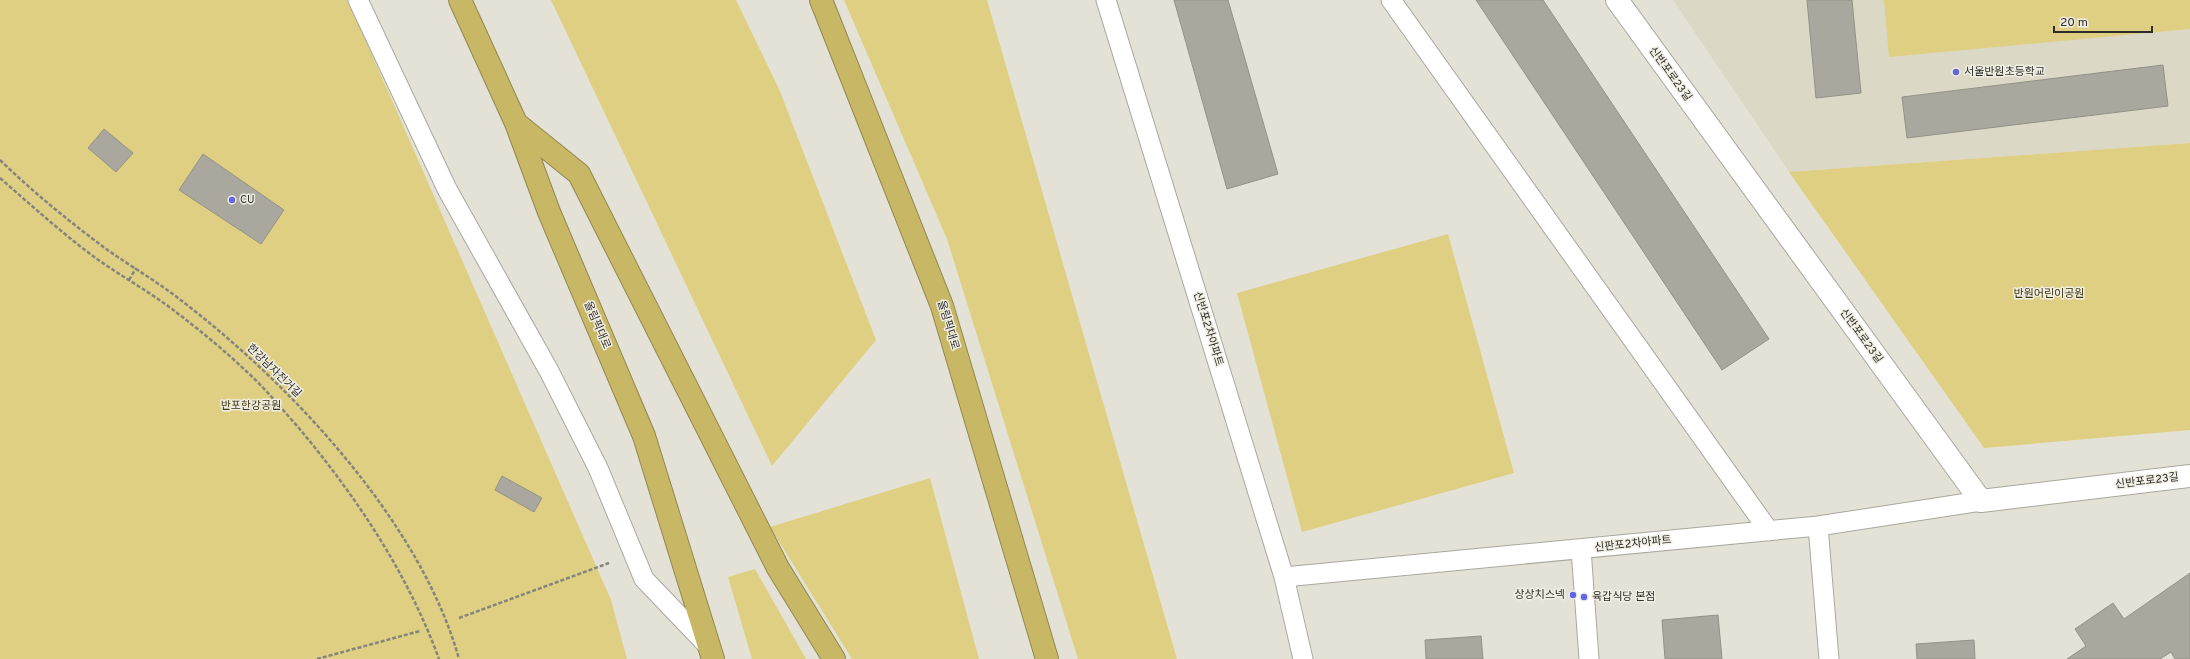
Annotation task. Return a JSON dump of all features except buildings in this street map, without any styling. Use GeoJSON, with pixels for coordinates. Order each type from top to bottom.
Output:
{"type":"FeatureCollection","features":[{"type":"Feature","properties":{"kind":"highway","name":"올림픽대로"},"geometry":{"type":"LineString","coordinates":[[460,0],[516,123],[549,212],[644,436],[712,654]]}},
{"type":"Feature","properties":{"kind":"highway","name":"올림픽대로"},"geometry":{"type":"LineString","coordinates":[[821,0],[942,306],[1047,659]]}},
{"type":"Feature","properties":{"kind":"highway"},"geometry":{"type":"LineString","coordinates":[[516,123],[579,174],[778,568],[834,659]]}},
{"type":"Feature","properties":{"kind":"street","name":"신반포로23길"},"geometry":{"type":"LineString","coordinates":[[1617,0],[1981,501],[2190,476]]}},
{"type":"Feature","properties":{"kind":"lane"},"geometry":{"type":"LineString","coordinates":[[358,0],[447,188],[542,358],[598,468],[644,579],[712,654]]}},
{"type":"Feature","properties":{"kind":"lane","name":"신반포2차아파트"},"geometry":{"type":"LineString","coordinates":[[1106,0],[1284,577],[1303,659]]}},
{"type":"Feature","properties":{"kind":"lane"},"geometry":{"type":"LineString","coordinates":[[1391,0],[1769,531]]}},
{"type":"Feature","properties":{"kind":"lane","name":"신판포2차아파트"},"geometry":{"type":"LineString","coordinates":[[1284,577],[1818,526],[1981,501]]}},
{"type":"Feature","properties":{"kind":"lane"},"geometry":{"type":"LineString","coordinates":[[1818,526],[1829,659]]}},
{"type":"Feature","properties":{"kind":"lane"},"geometry":{"type":"LineString","coordinates":[[1581,549],[1589,659]]}},
{"type":"Feature","properties":{"kind":"path","name":"한강남자전거길"},"geometry":{"type":"LineString","coordinates":[[0,160],[24,184],[110,251],[136,268],[201,316],[267,373],[292,399],[365,484],[402,537],[426,576],[447,623],[459,659]]}},
{"type":"Feature","properties":{"kind":"path","name":"한강남자전거길"},"geometry":{"type":"LineString","coordinates":[[0,178],[65,234],[172,309],[247,371],[314,447],[344,487],[406,583],[428,629],[439,659]]}},
{"type":"Feature","properties":{"kind":"path"},"geometry":{"type":"LineString","coordinates":[[129,280],[136,268]]}},
{"type":"Feature","properties":{"kind":"path"},"geometry":{"type":"LineString","coordinates":[[459,618],[609,562]]}},
{"type":"Feature","properties":{"kind":"path"},"geometry":{"type":"LineString","coordinates":[[317,659],[420,630]]}},
{"type":"Feature","properties":{"kind":"shaded area","name":"서울반원초등학교"},"geometry":{"type":"Polygon","coordinates":[[[1673,0],[2190,0],[2190,143],[1789,172],[1673,0]]]}},
{"type":"Feature","properties":{"kind":"green space","name":"반포한강공원"},"geometry":{"type":"Polygon","coordinates":[[[0,0],[348,0],[611,600],[627,659],[0,659],[0,0]]]}},
{"type":"Feature","properties":{"kind":"green space"},"geometry":{"type":"Polygon","coordinates":[[[551,0],[736,0],[779,89],[876,340],[772,466],[551,0]]]}},
{"type":"Feature","properties":{"kind":"green space"},"geometry":{"type":"Polygon","coordinates":[[[844,0],[987,0],[1177,659],[1078,659],[947,239],[844,0]]]}},
{"type":"Feature","properties":{"kind":"green space"},"geometry":{"type":"Polygon","coordinates":[[[1884,0],[2190,0],[2190,29],[1889,57],[1884,0]]]}},
{"type":"Feature","properties":{"kind":"green space","name":"반원어린이공원"},"geometry":{"type":"Polygon","coordinates":[[[2190,143],[2190,430],[1984,448],[1789,172],[2190,143]]]}},
{"type":"Feature","properties":{"kind":"green space"},"geometry":{"type":"Polygon","coordinates":[[[1448,234],[1514,473],[1302,532],[1237,293],[1448,234]]]}},
{"type":"Feature","properties":{"kind":"green space"},"geometry":{"type":"Polygon","coordinates":[[[930,478],[979,659],[852,659],[770,527],[930,478]]]}},
{"type":"Feature","properties":{"kind":"green space"},"geometry":{"type":"Polygon","coordinates":[[[755,569],[806,659],[752,659],[728,577],[755,569]]]}},
{"type":"Feature","properties":{"kind":"place","name":"서울반원초등학교"},"geometry":{"type":"Point","coordinates":[1956,72]}},
{"type":"Feature","properties":{"kind":"place","name":"CU"},"geometry":{"type":"Point","coordinates":[232,200]}},
{"type":"Feature","properties":{"kind":"place","name":"상상치스넥"},"geometry":{"type":"Point","coordinates":[1573,595]}},
{"type":"Feature","properties":{"kind":"place","name":"육갑식당 본점"},"geometry":{"type":"Point","coordinates":[1584,597]}}]}
